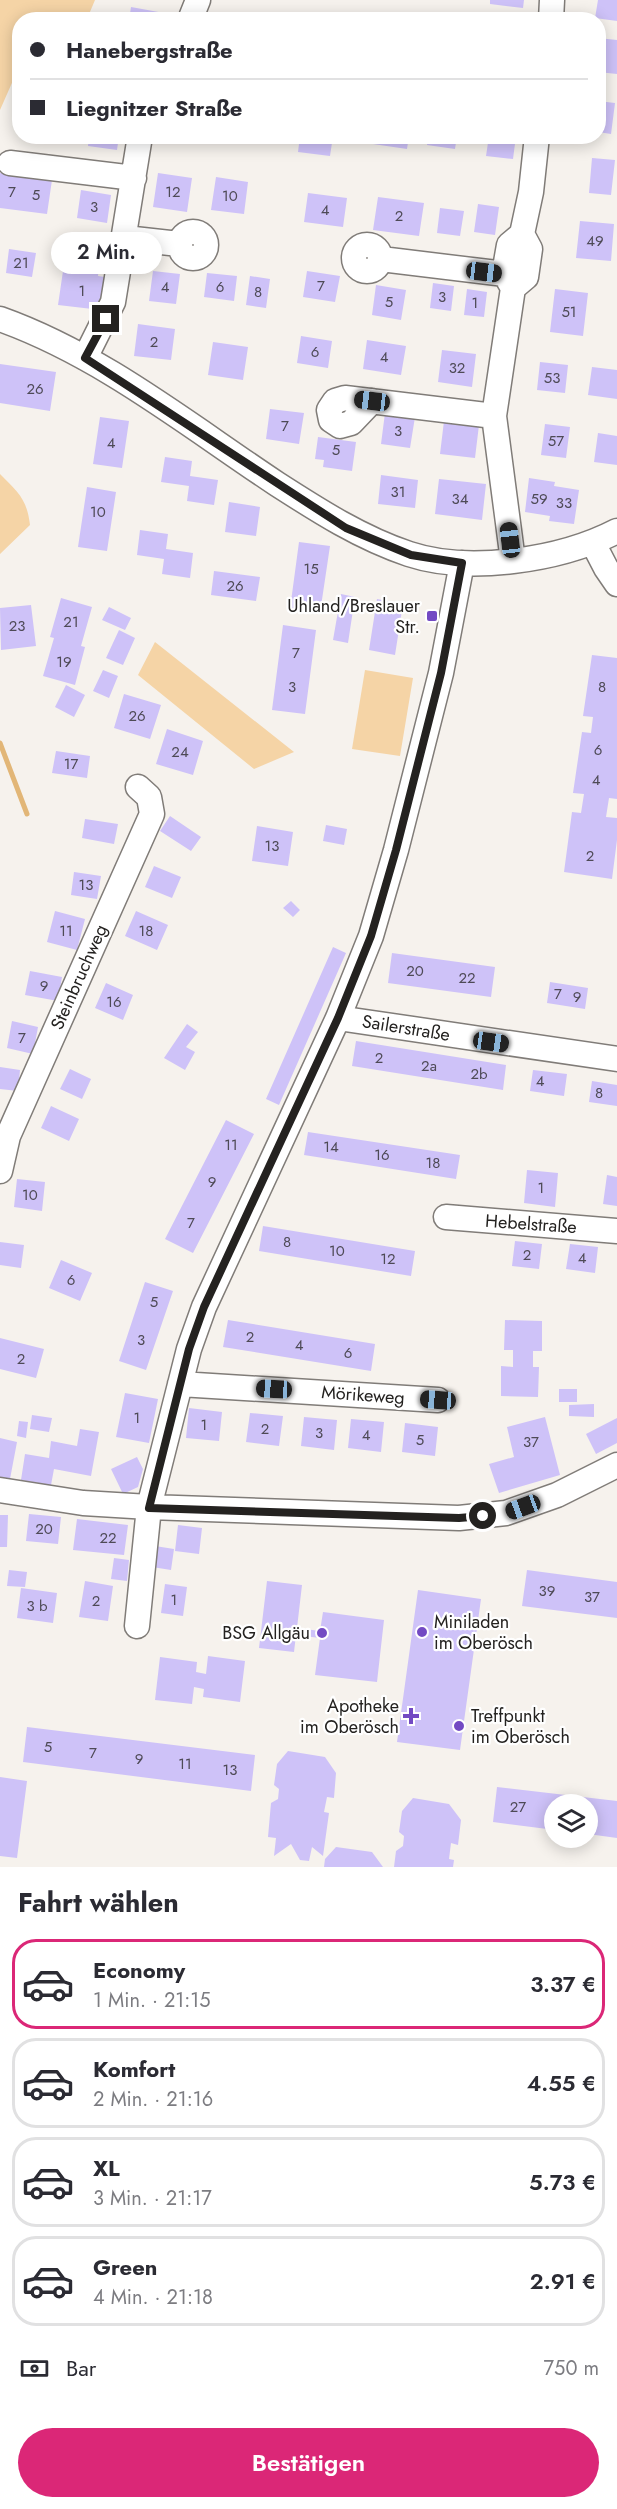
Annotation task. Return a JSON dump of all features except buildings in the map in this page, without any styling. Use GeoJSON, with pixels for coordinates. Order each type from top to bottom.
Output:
{"type":"FeatureCollection","features":[{"type":"Feature","properties":{"kind":"street"},"geometry":{"type":"LineString","coordinates":[[85,358],[113,302],[139,144]]}},
{"type":"Feature","properties":{"kind":"street"},"geometry":{"type":"LineString","coordinates":[[381,259],[509,281],[526,277],[530,249],[522,234],[531,192],[536,144]]}},
{"type":"Feature","properties":{"kind":"street"},"geometry":{"type":"LineString","coordinates":[[10,162],[135,178]]}},
{"type":"Feature","properties":{"kind":"street"},"geometry":{"type":"LineString","coordinates":[[125,238],[179,244]]}},
{"type":"Feature","properties":{"kind":"street"},"geometry":{"type":"LineString","coordinates":[[509,281],[494,416],[513,561]]}},
{"type":"Feature","properties":{"kind":"street"},"geometry":{"type":"LineString","coordinates":[[0,319],[22,327],[85,358],[346,528],[411,555],[462,563],[486,564],[513,561],[593,543],[617,531]]}},
{"type":"Feature","properties":{"kind":"street"},"geometry":{"type":"LineString","coordinates":[[372,401],[494,416]]}},
{"type":"Feature","properties":{"kind":"street"},"geometry":{"type":"LineString","coordinates":[[593,543],[617,584]]}},
{"type":"Feature","properties":{"kind":"street"},"geometry":{"type":"LineString","coordinates":[[137,1626],[149,1508],[189,1349],[204,1307],[338,1018],[371,936],[396,850],[441,673],[462,563]]}},
{"type":"Feature","properties":{"kind":"street","name":"Steinbruchweg"},"geometry":{"type":"LineString","coordinates":[[0,1171],[8,1136],[152,814],[149,797],[138,787]]}},
{"type":"Feature","properties":{"kind":"street","name":"Sailerstraße"},"geometry":{"type":"LineString","coordinates":[[338,1018],[617,1059]]}},
{"type":"Feature","properties":{"kind":"street","name":"Hebelstraße"},"geometry":{"type":"LineString","coordinates":[[446,1217],[617,1230]]}},
{"type":"Feature","properties":{"kind":"street","name":"Mörikeweg"},"geometry":{"type":"LineString","coordinates":[[180,1384],[438,1400]]}},
{"type":"Feature","properties":{"kind":"street"},"geometry":{"type":"LineString","coordinates":[[0,1490],[82,1503],[149,1508],[459,1518],[506,1513],[557,1495],[617,1465]]}},
{"type":"Feature","properties":{"kind":"shaded area"},"geometry":{"type":"Polygon","coordinates":[[[0,0],[95,0],[90,12],[12,12],[12,83],[0,110],[0,0]]]}},
{"type":"Feature","properties":{"kind":"shaded area"},"geometry":{"type":"Polygon","coordinates":[[[0,474],[21,496],[27,509],[30,525],[0,554],[0,474]]]}},
{"type":"Feature","properties":{"kind":"shaded area"},"geometry":{"type":"Polygon","coordinates":[[[155,642],[294,752],[254,769],[138,675],[155,642]]]}},
{"type":"Feature","properties":{"kind":"shaded area"},"geometry":{"type":"Polygon","coordinates":[[[365,670],[413,678],[400,756],[352,749],[365,670]]]}},
{"type":"Feature","properties":{"kind":"waterway"},"geometry":{"type":"LineString","coordinates":[[0,743],[27,814]]}},
{"type":"Feature","properties":{"kind":"place","name":"Uhland/Breslauer Str."},"geometry":{"type":"Point","coordinates":[432,616]}},
{"type":"Feature","properties":{"kind":"place","name":"Miniladen im Oberösch"},"geometry":{"type":"Point","coordinates":[422,1632]}},
{"type":"Feature","properties":{"kind":"place","name":"BSG Allgäu"},"geometry":{"type":"Point","coordinates":[322,1633]}},
{"type":"Feature","properties":{"kind":"place","name":"Apotheke im Oberösch"},"geometry":{"type":"Point","coordinates":[411,1716]}},
{"type":"Feature","properties":{"kind":"place","name":"Treffpunkt im Oberösch"},"geometry":{"type":"Point","coordinates":[459,1726]}},
{"type":"Feature","properties":{"kind":"route"},"geometry":{"type":"LineString","coordinates":[[106,319],[85,358],[346,528],[411,555],[462,563],[441,673],[396,850],[371,936],[338,1018],[293,1118],[204,1307],[189,1349],[149,1508],[459,1518],[483,1516]]}}]}
